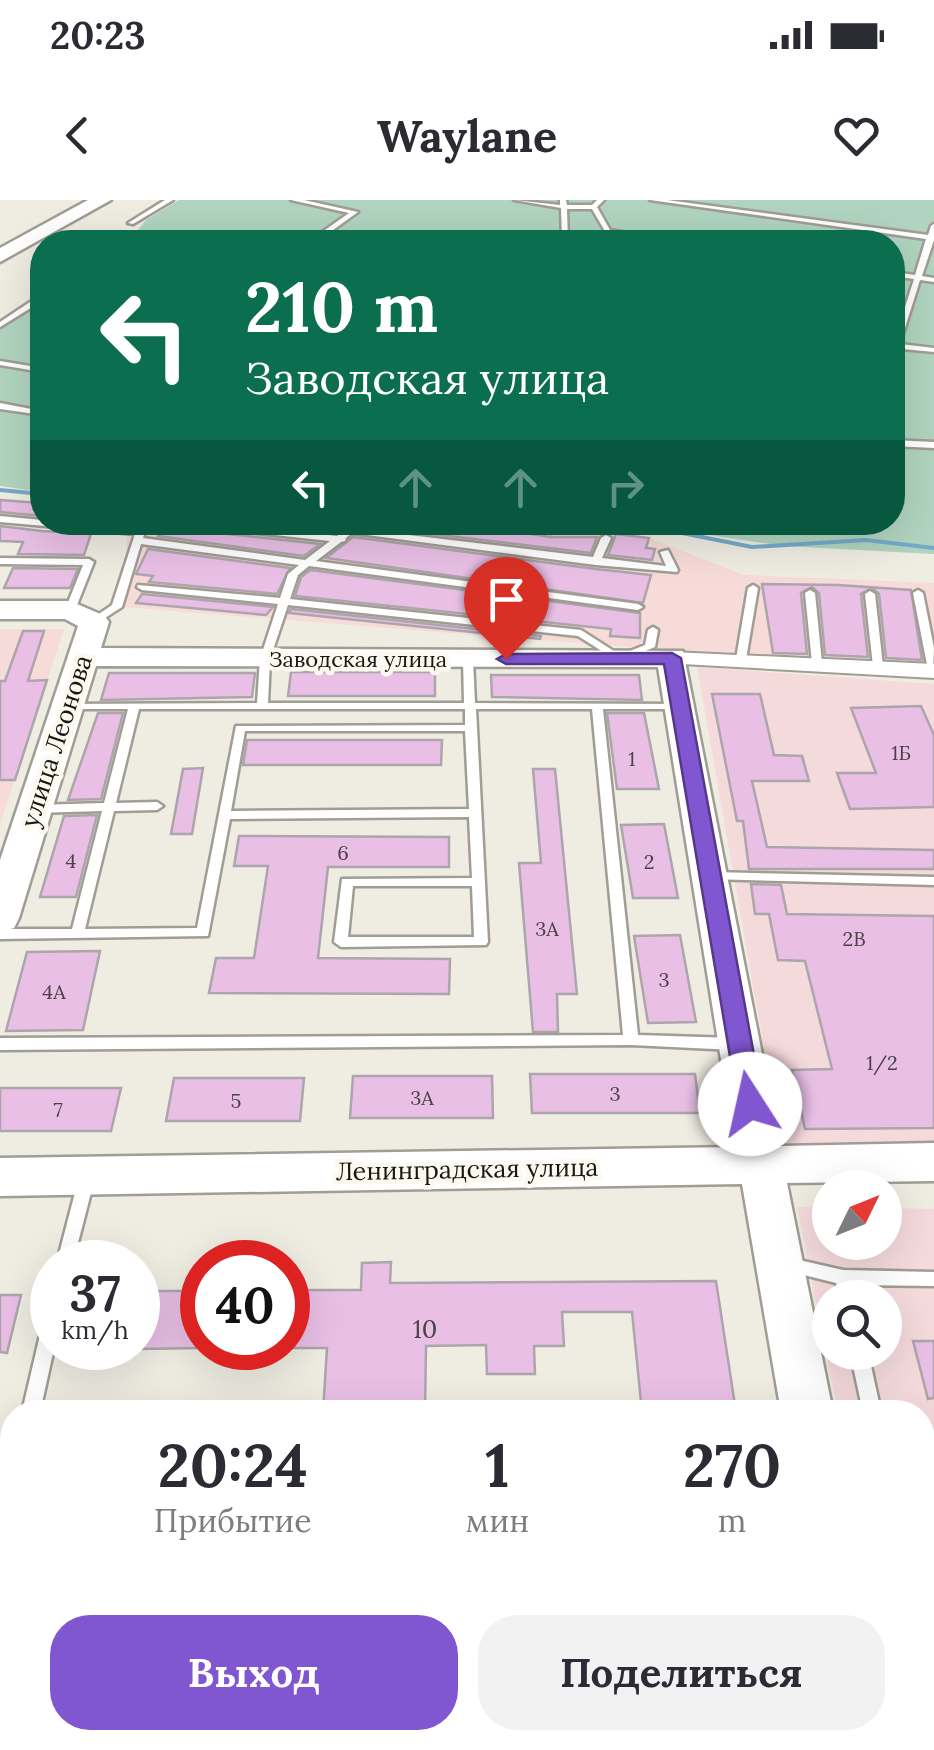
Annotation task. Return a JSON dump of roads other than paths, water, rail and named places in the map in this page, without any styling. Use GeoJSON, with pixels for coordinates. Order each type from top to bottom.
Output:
{"type":"FeatureCollection","features":[{"type":"Feature","properties":{"kind":"street"},"geometry":{"type":"LineString","coordinates":[[47,230],[102,200]]}},
{"type":"Feature","properties":{"kind":"street"},"geometry":{"type":"LineString","coordinates":[[0,256],[30,240]]}},
{"type":"Feature","properties":{"kind":"street"},"geometry":{"type":"LineString","coordinates":[[0,610],[82,616]]}},
{"type":"Feature","properties":{"kind":"street","name":"улица Леонова"},"geometry":{"type":"LineString","coordinates":[[0,918],[18,844],[34,808],[82,657],[82,616]]}},
{"type":"Feature","properties":{"kind":"street"},"geometry":{"type":"LineString","coordinates":[[662,644],[680,706],[707,876],[805,1400]]}},
{"type":"Feature","properties":{"kind":"street","name":"Заводская улица"},"geometry":{"type":"LineString","coordinates":[[82,657],[619,659],[662,644],[741,659],[934,670]]}},
{"type":"Feature","properties":{"kind":"street","name":"Ленинградская улица"},"geometry":{"type":"LineString","coordinates":[[0,1177],[934,1162]]}},
{"type":"Feature","properties":{"kind":"lane"},"geometry":{"type":"LineString","coordinates":[[132,223],[170,200]]}},
{"type":"Feature","properties":{"kind":"lane"},"geometry":{"type":"LineString","coordinates":[[294,200],[355,212],[330,230]]}},
{"type":"Feature","properties":{"kind":"lane"},"geometry":{"type":"LineString","coordinates":[[517,200],[594,207]]}},
{"type":"Feature","properties":{"kind":"lane"},"geometry":{"type":"LineString","coordinates":[[594,207],[601,200]]}},
{"type":"Feature","properties":{"kind":"lane"},"geometry":{"type":"LineString","coordinates":[[653,200],[874,230]]}},
{"type":"Feature","properties":{"kind":"lane"},"geometry":{"type":"LineString","coordinates":[[563,203],[564,230]]}},
{"type":"Feature","properties":{"kind":"lane"},"geometry":{"type":"LineString","coordinates":[[594,207],[607,230]]}},
{"type":"Feature","properties":{"kind":"lane"},"geometry":{"type":"LineString","coordinates":[[905,317],[934,226]]}},
{"type":"Feature","properties":{"kind":"lane"},"geometry":{"type":"LineString","coordinates":[[905,234],[933,238]]}},
{"type":"Feature","properties":{"kind":"lane"},"geometry":{"type":"LineString","coordinates":[[905,276],[934,280]]}},
{"type":"Feature","properties":{"kind":"lane"},"geometry":{"type":"LineString","coordinates":[[0,324],[30,305]]}},
{"type":"Feature","properties":{"kind":"lane"},"geometry":{"type":"LineString","coordinates":[[905,347],[934,350]]}},
{"type":"Feature","properties":{"kind":"lane"},"geometry":{"type":"LineString","coordinates":[[0,363],[30,368]]}},
{"type":"Feature","properties":{"kind":"lane"},"geometry":{"type":"LineString","coordinates":[[0,406],[30,411]]}},
{"type":"Feature","properties":{"kind":"lane"},"geometry":{"type":"LineString","coordinates":[[905,444],[934,445]]}},
{"type":"Feature","properties":{"kind":"lane"},"geometry":{"type":"LineString","coordinates":[[0,519],[30,522]]}},
{"type":"Feature","properties":{"kind":"lane"},"geometry":{"type":"LineString","coordinates":[[0,561],[88,562],[82,616],[117,607],[139,535]]}},
{"type":"Feature","properties":{"kind":"lane"},"geometry":{"type":"LineString","coordinates":[[160,535],[309,564],[638,607]]}},
{"type":"Feature","properties":{"kind":"lane"},"geometry":{"type":"LineString","coordinates":[[304,535],[342,539]]}},
{"type":"Feature","properties":{"kind":"lane"},"geometry":{"type":"LineString","coordinates":[[262,706],[265,659],[294,574],[347,535]]}},
{"type":"Feature","properties":{"kind":"lane"},"geometry":{"type":"LineString","coordinates":[[412,535],[674,570],[666,552]]}},
{"type":"Feature","properties":{"kind":"lane"},"geometry":{"type":"LineString","coordinates":[[596,562],[606,538]]}},
{"type":"Feature","properties":{"kind":"lane"},"geometry":{"type":"LineString","coordinates":[[142,586],[581,632],[619,659]]}},
{"type":"Feature","properties":{"kind":"lane"},"geometry":{"type":"LineString","coordinates":[[741,659],[753,588]]}},
{"type":"Feature","properties":{"kind":"lane"},"geometry":{"type":"LineString","coordinates":[[810,593],[817,663]]}},
{"type":"Feature","properties":{"kind":"lane"},"geometry":{"type":"LineString","coordinates":[[918,593],[934,670]]}},
{"type":"Feature","properties":{"kind":"lane"},"geometry":{"type":"LineString","coordinates":[[870,594],[878,666]]}},
{"type":"Feature","properties":{"kind":"lane"},"geometry":{"type":"LineString","coordinates":[[468,659],[481,942],[341,942],[346,882],[478,882]]}},
{"type":"Feature","properties":{"kind":"lane"},"geometry":{"type":"LineString","coordinates":[[67,706],[680,706]]}},
{"type":"Feature","properties":{"kind":"lane"},"geometry":{"type":"LineString","coordinates":[[77,934],[134,706]]}},
{"type":"Feature","properties":{"kind":"lane"},"geometry":{"type":"LineString","coordinates":[[0,934],[203,933],[243,706]]}},
{"type":"Feature","properties":{"kind":"lane"},"geometry":{"type":"LineString","coordinates":[[596,706],[630,1040]]}},
{"type":"Feature","properties":{"kind":"lane"},"geometry":{"type":"LineString","coordinates":[[240,728],[471,728]]}},
{"type":"Feature","properties":{"kind":"lane"},"geometry":{"type":"LineString","coordinates":[[34,808],[157,806]]}},
{"type":"Feature","properties":{"kind":"lane"},"geometry":{"type":"LineString","coordinates":[[224,815],[475,813]]}},
{"type":"Feature","properties":{"kind":"lane"},"geometry":{"type":"LineString","coordinates":[[707,876],[934,881]]}},
{"type":"Feature","properties":{"kind":"lane"},"geometry":{"type":"LineString","coordinates":[[0,1044],[630,1040],[740,1044]]}},
{"type":"Feature","properties":{"kind":"lane"},"geometry":{"type":"LineString","coordinates":[[72,1240],[88,1177]]}},
{"type":"Feature","properties":{"kind":"lane"},"geometry":{"type":"LineString","coordinates":[[780,1263],[843,1277],[934,1279]]}},
{"type":"Feature","properties":{"kind":"lane"},"geometry":{"type":"LineString","coordinates":[[33,1400],[40,1370]]}},
{"type":"Feature","properties":{"kind":"lane"},"geometry":{"type":"LineString","coordinates":[[863,1370],[869,1400]]}},
{"type":"Feature","properties":{"kind":"waterway"},"geometry":{"type":"LineString","coordinates":[[0,490],[30,493]]}},
{"type":"Feature","properties":{"kind":"waterway"},"geometry":{"type":"LineString","coordinates":[[692,535],[752,547],[866,540],[934,548]]}}]}
